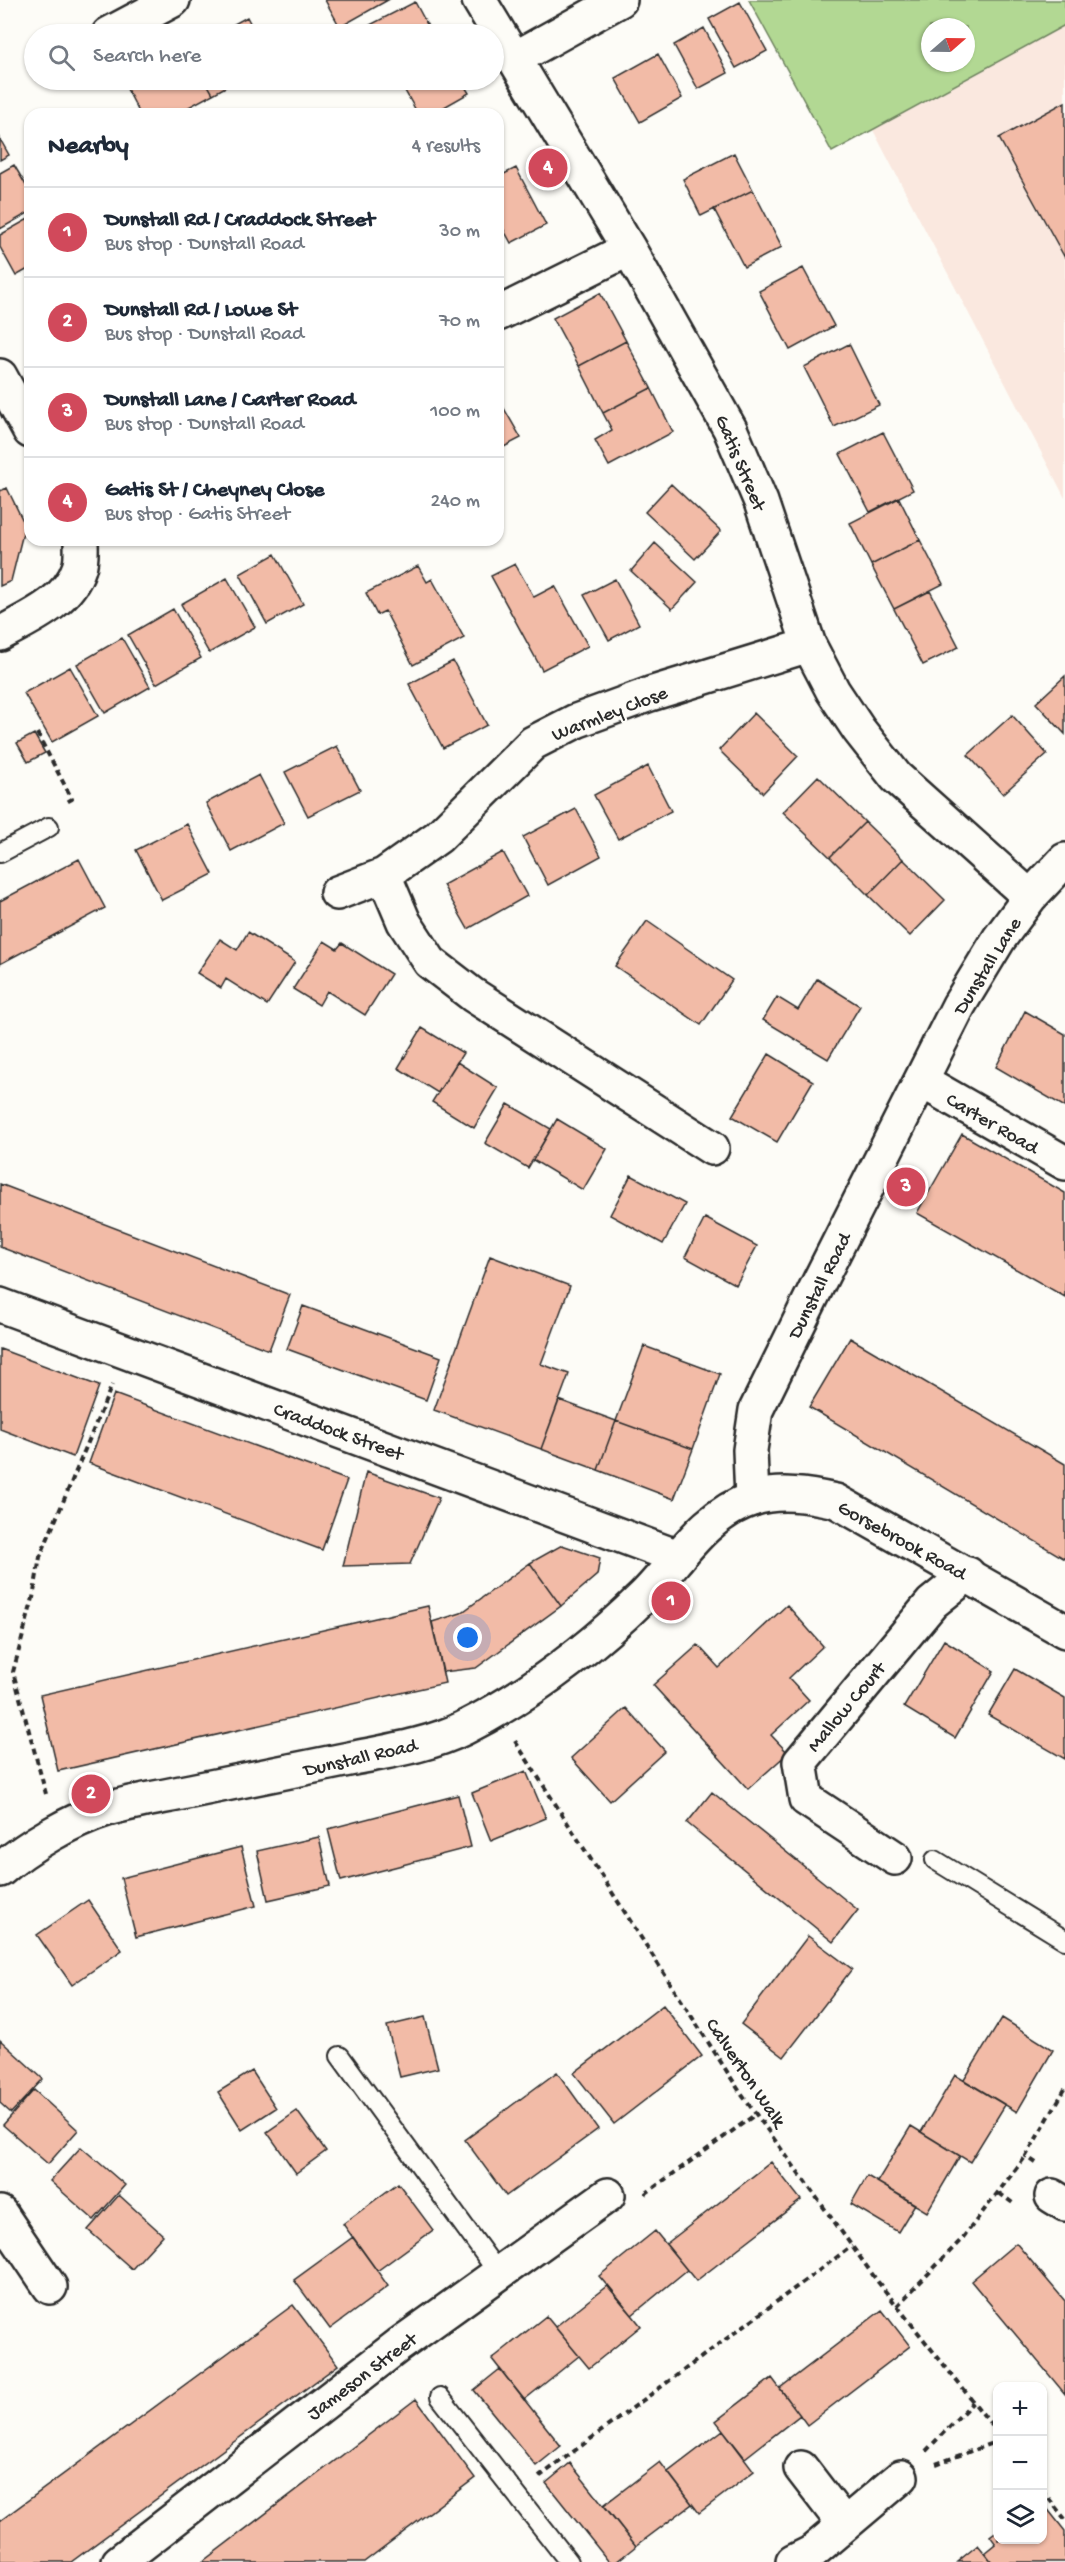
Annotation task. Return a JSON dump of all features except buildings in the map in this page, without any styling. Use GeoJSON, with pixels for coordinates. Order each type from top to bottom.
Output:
{"type":"FeatureCollection","features":[{"type":"Feature","properties":{"kind":"street"},"geometry":{"type":"LineString","coordinates":[[128,24],[173,0]]}},
{"type":"Feature","properties":{"kind":"street","name":"Gatis Street"},"geometry":{"type":"LineString","coordinates":[[478,0],[493,24]]}},
{"type":"Feature","properties":{"kind":"street"},"geometry":{"type":"LineString","coordinates":[[514,59],[620,0]]}},
{"type":"Feature","properties":{"kind":"street","name":"Gatis Street"},"geometry":{"type":"LineString","coordinates":[[504,43],[629,249],[730,429],[761,502],[809,645],[833,691],[859,730],[896,777],[1030,897]]}},
{"type":"Feature","properties":{"kind":"street"},"geometry":{"type":"LineString","coordinates":[[504,311],[629,249]]}},
{"type":"Feature","properties":{"kind":"street"},"geometry":{"type":"LineString","coordinates":[[0,376],[24,420]]}},
{"type":"Feature","properties":{"kind":"street"},"geometry":{"type":"LineString","coordinates":[[0,634],[48,607],[69,587],[80,567],[81,546]]}},
{"type":"Feature","properties":{"kind":"street","name":"Warmley Close"},"geometry":{"type":"LineString","coordinates":[[337,893],[384,875],[438,837],[533,743],[576,721],[650,694],[809,645]]}},
{"type":"Feature","properties":{"kind":"street","name":"Dunstall Lane"},"geometry":{"type":"LineString","coordinates":[[921,1081],[959,1005],[999,939],[1030,897],[1065,860]]}},
{"type":"Feature","properties":{"kind":"street"},"geometry":{"type":"LineString","coordinates":[[384,875],[404,922],[430,962],[473,995],[712,1148]]}},
{"type":"Feature","properties":{"kind":"street","name":"Carter Road"},"geometry":{"type":"LineString","coordinates":[[921,1081],[1065,1163]]}},
{"type":"Feature","properties":{"kind":"street","name":"Dunstall Road"},"geometry":{"type":"LineString","coordinates":[[752,1499],[750,1450],[756,1410],[921,1081]]}},
{"type":"Feature","properties":{"kind":"street","name":"Craddock Street"},"geometry":{"type":"LineString","coordinates":[[0,1305],[678,1557]]}},
{"type":"Feature","properties":{"kind":"street","name":"Gorsebrook Road"},"geometry":{"type":"LineString","coordinates":[[678,1557],[714,1518],[752,1499],[780,1494],[808,1495],[836,1501],[1065,1631]]}},
{"type":"Feature","properties":{"kind":"street","name":"Dunstall Road"},"geometry":{"type":"LineString","coordinates":[[0,1870],[23,1852],[57,1832],[106,1809],[405,1748],[461,1729],[496,1711],[566,1662],[615,1623],[678,1557]]}},
{"type":"Feature","properties":{"kind":"street","name":"Mallow Court"},"geometry":{"type":"LineString","coordinates":[[896,1858],[806,1799],[800,1762],[932,1602],[968,1574]]}},
{"type":"Feature","properties":{"kind":"street","name":"Jameson Street"},"geometry":{"type":"LineString","coordinates":[[119,2562],[399,2345],[608,2195]]}},
{"type":"Feature","properties":{"kind":"street"},"geometry":{"type":"LineString","coordinates":[[0,2213],[50,2286]]}},
{"type":"Feature","properties":{"kind":"street"},"geometry":{"type":"LineString","coordinates":[[801,2469],[844,2524]]}},
{"type":"Feature","properties":{"kind":"street"},"geometry":{"type":"LineString","coordinates":[[793,2562],[812,2553],[901,2478]]}},
{"type":"Feature","properties":{"kind":"lane"},"geometry":{"type":"LineString","coordinates":[[0,853],[49,827]]}},
{"type":"Feature","properties":{"kind":"lane"},"geometry":{"type":"LineString","coordinates":[[935,1860],[1065,1940]]}},
{"type":"Feature","properties":{"kind":"lane"},"geometry":{"type":"LineString","coordinates":[[340,2056],[499,2274]]}},
{"type":"Feature","properties":{"kind":"lane"},"geometry":{"type":"LineString","coordinates":[[440,2397],[569,2562]]}},
{"type":"Feature","properties":{"kind":"path"},"geometry":{"type":"LineString","coordinates":[[37,732],[72,799],[50,811],[49,827]]}},
{"type":"Feature","properties":{"kind":"path"},"geometry":{"type":"LineString","coordinates":[[57,1832],[13,1672],[33,1598],[40,1557],[126,1351]]}},
{"type":"Feature","properties":{"kind":"path","name":"Calverton Walk"},"geometry":{"type":"LineString","coordinates":[[496,1711],[756,2114],[897,2306],[993,2427]]}},
{"type":"Feature","properties":{"kind":"path"},"geometry":{"type":"LineString","coordinates":[[608,2195],[620,2212],[756,2114]]}},
{"type":"Feature","properties":{"kind":"path"},"geometry":{"type":"LineString","coordinates":[[897,2306],[961,2240],[1026,2156]]}},
{"type":"Feature","properties":{"kind":"path"},"geometry":{"type":"LineString","coordinates":[[516,2494],[852,2246]]}},
{"type":"Feature","properties":{"kind":"path"},"geometry":{"type":"LineString","coordinates":[[901,2478],[973,2402]]}},
{"type":"Feature","properties":{"kind":"path"},"geometry":{"type":"LineString","coordinates":[[901,2478],[993,2443]]}},
{"type":"Feature","properties":{"kind":"path"},"geometry":{"type":"LineString","coordinates":[[1047,2496],[1065,2519]]}},
{"type":"Feature","properties":{"kind":"shaded area"},"geometry":{"type":"Polygon","coordinates":[[[1065,25],[1065,498],[873,130],[1065,25]]]}},
{"type":"Feature","properties":{"kind":"green space"},"geometry":{"type":"Polygon","coordinates":[[[749,0],[1065,0],[1065,25],[832,152],[749,0]]]}},
{"type":"Feature","properties":{"kind":"place","name":"Gatis St / Cheyney Close"},"geometry":{"type":"Point","coordinates":[548,168]}},
{"type":"Feature","properties":{"kind":"place","name":"Dunstall Lane / Carter Road"},"geometry":{"type":"Point","coordinates":[906,1187]}},
{"type":"Feature","properties":{"kind":"place","name":"Dunstall Rd / Craddock Street"},"geometry":{"type":"Point","coordinates":[671,1601]}},
{"type":"Feature","properties":{"kind":"place","name":"Dunstall Rd / Lowe St"},"geometry":{"type":"Point","coordinates":[91,1794]}}]}
